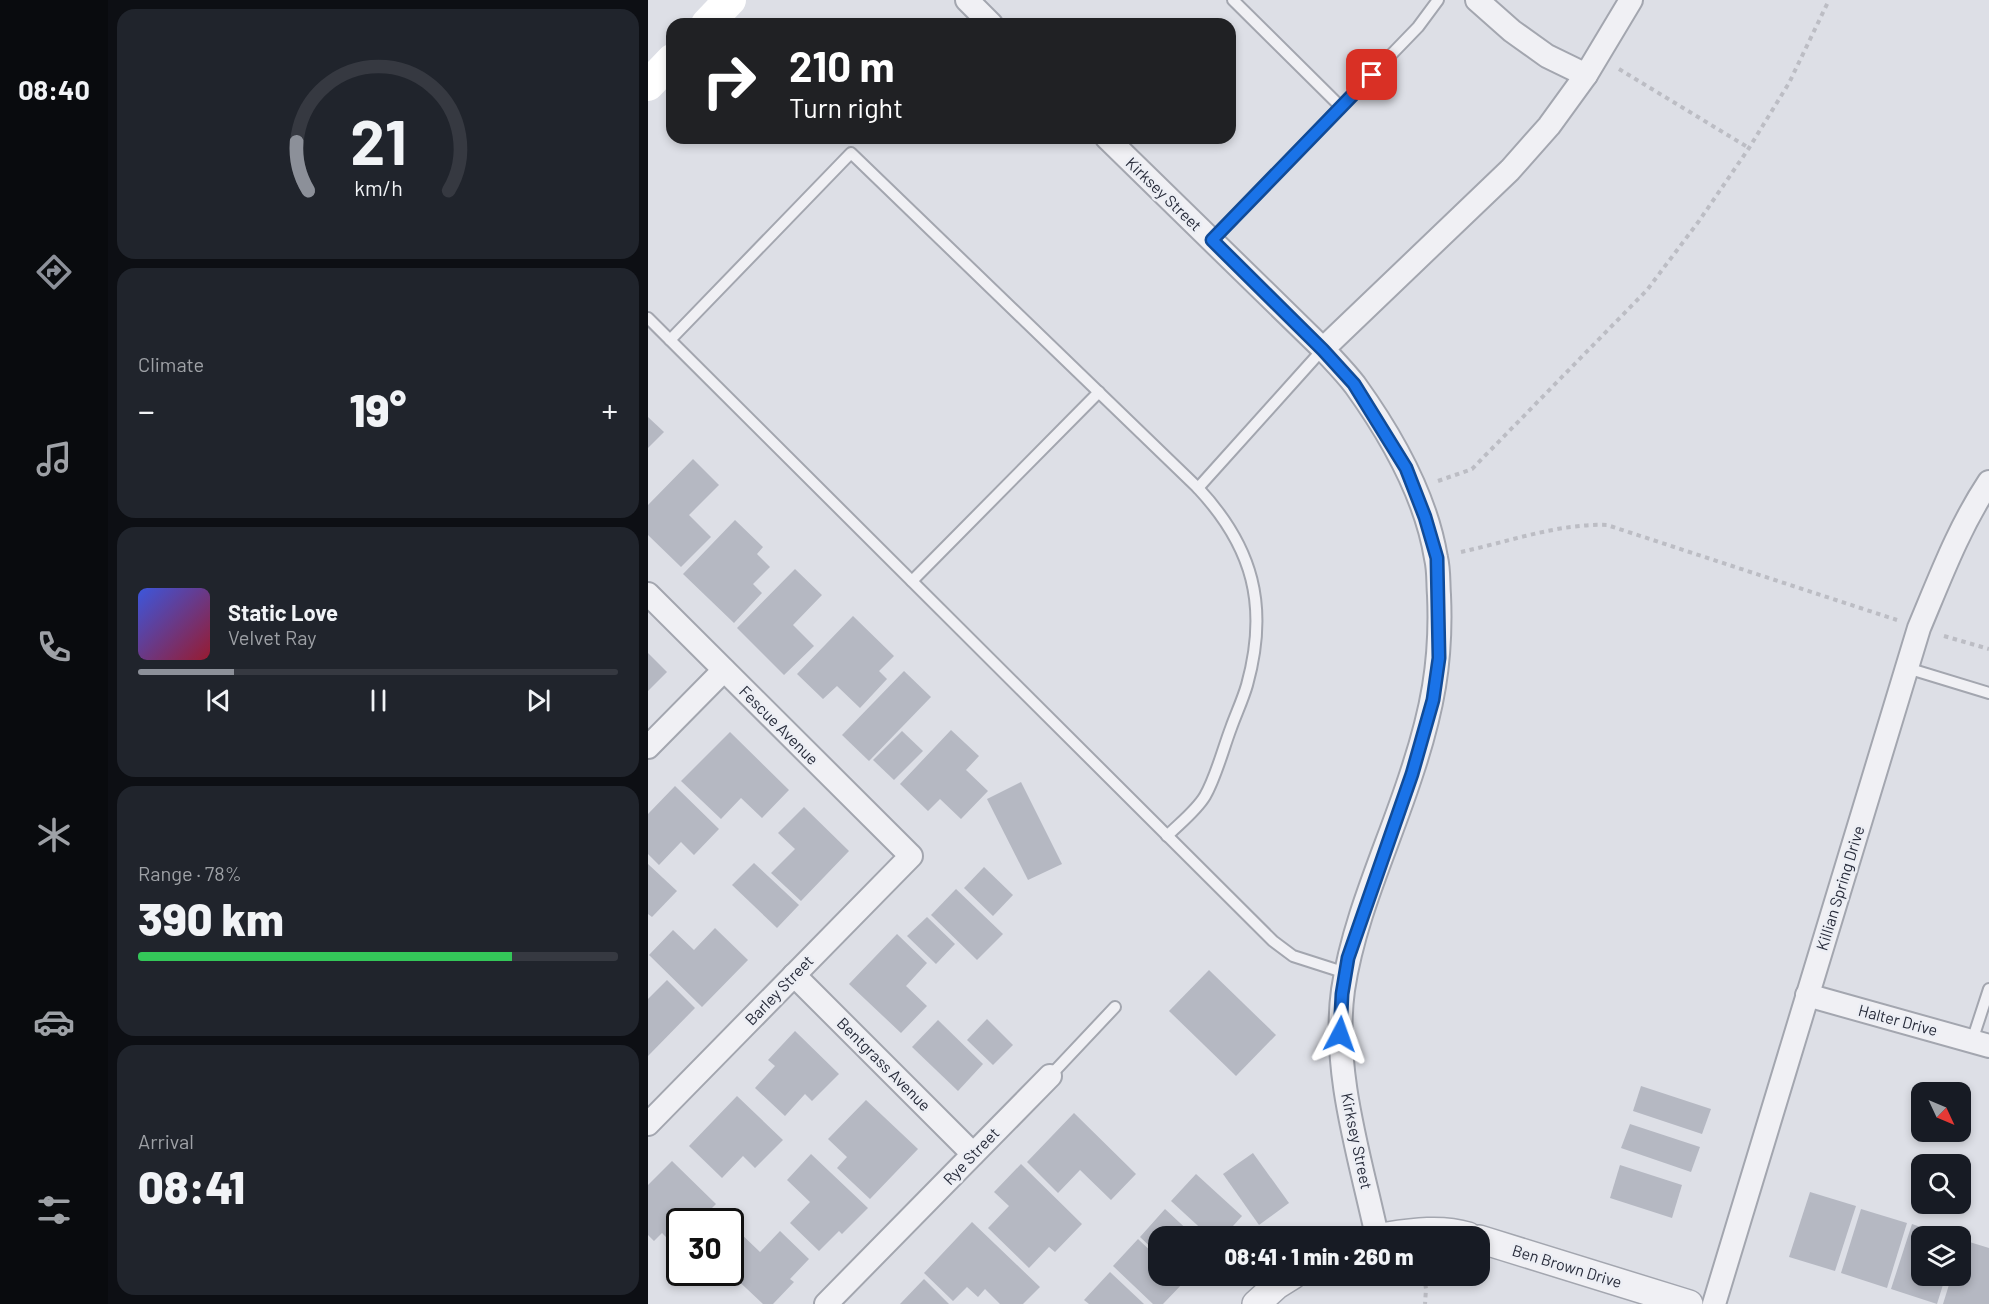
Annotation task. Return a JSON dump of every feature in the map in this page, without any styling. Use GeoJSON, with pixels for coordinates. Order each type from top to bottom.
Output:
{"type":"FeatureCollection","features":[{"type":"Feature","properties":{"kind":"main road"},"geometry":{"type":"LineString","coordinates":[[713,18],[730,0]]}},
{"type":"Feature","properties":{"kind":"main road"},"geometry":{"type":"LineString","coordinates":[[648,85],[666,66]]}},
{"type":"Feature","properties":{"kind":"street"},"geometry":{"type":"LineString","coordinates":[[967,0],[985,18]]}},
{"type":"Feature","properties":{"kind":"street"},"geometry":{"type":"LineString","coordinates":[[1477,0],[1512,31],[1547,56],[1592,65]]}},
{"type":"Feature","properties":{"kind":"street"},"geometry":{"type":"LineString","coordinates":[[1323,350],[1510,170],[1549,126],[1592,65],[1631,0]]}},
{"type":"Feature","properties":{"kind":"street","name":"Kirksey Street"},"geometry":{"type":"LineString","coordinates":[[1113,144],[1323,350],[1354,384],[1406,468],[1425,517],[1437,558],[1439,658],[1433,700],[1412,774],[1348,958],[1340,1034],[1344,1086],[1375,1226]]}},
{"type":"Feature","properties":{"kind":"street","name":"Killian Spring Drive"},"geometry":{"type":"LineString","coordinates":[[1714,1304],[1919,628],[1951,551],[1989,482]]}},
{"type":"Feature","properties":{"kind":"street","name":"Fescue Avenue"},"geometry":{"type":"LineString","coordinates":[[648,594],[911,856]]}},
{"type":"Feature","properties":{"kind":"street"},"geometry":{"type":"LineString","coordinates":[[648,747],[724,670]]}},
{"type":"Feature","properties":{"kind":"street","name":"Barley Street"},"geometry":{"type":"LineString","coordinates":[[648,1124],[911,856]]}},
{"type":"Feature","properties":{"kind":"street","name":"Bentgrass Avenue"},"geometry":{"type":"LineString","coordinates":[[794,975],[974,1154]]}},
{"type":"Feature","properties":{"kind":"street","name":"Halter Drive"},"geometry":{"type":"LineString","coordinates":[[1807,995],[1980,1043]]}},
{"type":"Feature","properties":{"kind":"street","name":"Rye Street"},"geometry":{"type":"LineString","coordinates":[[826,1304],[1050,1076]]}},
{"type":"Feature","properties":{"kind":"street","name":"Ben Brown Drive"},"geometry":{"type":"LineString","coordinates":[[1490,1242],[1689,1304]]}},
{"type":"Feature","properties":{"kind":"street"},"geometry":{"type":"LineString","coordinates":[[1256,1304],[1276,1286]]}},
{"type":"Feature","properties":{"kind":"lane"},"geometry":{"type":"LineString","coordinates":[[1233,0],[1341,106]]}},
{"type":"Feature","properties":{"kind":"lane"},"geometry":{"type":"LineString","coordinates":[[1212,240],[1418,27],[1438,0]]}},
{"type":"Feature","properties":{"kind":"lane"},"geometry":{"type":"LineString","coordinates":[[670,340],[851,153],[1198,488],[1219,510],[1245,556],[1254,584],[1256,633],[1246,686],[1205,796],[1167,836]]}},
{"type":"Feature","properties":{"kind":"lane"},"geometry":{"type":"LineString","coordinates":[[648,318],[1273,941],[1293,956],[1346,973]]}},
{"type":"Feature","properties":{"kind":"lane"},"geometry":{"type":"LineString","coordinates":[[1198,488],[1323,350]]}},
{"type":"Feature","properties":{"kind":"lane"},"geometry":{"type":"LineString","coordinates":[[912,581],[1099,392]]}},
{"type":"Feature","properties":{"kind":"lane"},"geometry":{"type":"LineString","coordinates":[[1907,668],[1989,693]]}},
{"type":"Feature","properties":{"kind":"lane"},"geometry":{"type":"LineString","coordinates":[[1980,1043],[1989,989]]}},
{"type":"Feature","properties":{"kind":"lane","name":"Rye Street"},"geometry":{"type":"LineString","coordinates":[[1050,1076],[1115,1007]]}},
{"type":"Feature","properties":{"kind":"path"},"geometry":{"type":"LineString","coordinates":[[1414,489],[1472,469],[1647,290],[1699,221],[1749,148],[1789,83],[1829,0]]}},
{"type":"Feature","properties":{"kind":"path"},"geometry":{"type":"LineString","coordinates":[[1592,65],[1749,148]]}},
{"type":"Feature","properties":{"kind":"path"},"geometry":{"type":"LineString","coordinates":[[1437,558],[1564,528],[1588,524],[1607,525],[1989,649]]}},
{"type":"Feature","properties":{"kind":"path"},"geometry":{"type":"LineString","coordinates":[[1425,1304],[1426,1286]]}},
{"type":"Feature","properties":{"kind":"building"},"geometry":{"type":"Polygon","coordinates":[[[648,417],[664,432],[648,448],[648,417]]]}},
{"type":"Feature","properties":{"kind":"building"},"geometry":{"type":"Polygon","coordinates":[[[693,459],[719,485],[689,515],[711,537],[681,567],[648,535],[648,505],[693,459]]]}},
{"type":"Feature","properties":{"kind":"building"},"geometry":{"type":"Polygon","coordinates":[[[735,520],[763,547],[757,554],[770,567],[753,584],[762,593],[734,623],[683,574],[735,520]]]}},
{"type":"Feature","properties":{"kind":"building"},"geometry":{"type":"Polygon","coordinates":[[[795,569],[822,595],[793,625],[814,646],[784,675],[737,628],[795,569]]]}},
{"type":"Feature","properties":{"kind":"building"},"geometry":{"type":"Polygon","coordinates":[[[853,616],[894,656],[879,671],[887,679],[860,708],[837,686],[823,699],[797,674],[853,616]]]}},
{"type":"Feature","properties":{"kind":"building"},"geometry":{"type":"Polygon","coordinates":[[[648,653],[667,672],[648,691],[648,653]]]}},
{"type":"Feature","properties":{"kind":"building"},"geometry":{"type":"Polygon","coordinates":[[[904,671],[931,697],[869,761],[842,735],[904,671]]]}},
{"type":"Feature","properties":{"kind":"building"},"geometry":{"type":"Polygon","coordinates":[[[951,730],[979,756],[966,770],[988,791],[961,819],[940,799],[928,811],[900,784],[951,730]]]}},
{"type":"Feature","properties":{"kind":"building"},"geometry":{"type":"Polygon","coordinates":[[[902,731],[923,751],[894,780],[873,760],[902,731]]]}},
{"type":"Feature","properties":{"kind":"building"},"geometry":{"type":"Polygon","coordinates":[[[730,732],[789,790],[762,818],[741,798],[721,819],[681,781],[730,732]]]}},
{"type":"Feature","properties":{"kind":"building"},"geometry":{"type":"Polygon","coordinates":[[[1021,782],[1062,864],[1028,880],[987,799],[1021,782]]]}},
{"type":"Feature","properties":{"kind":"building"},"geometry":{"type":"Polygon","coordinates":[[[675,786],[719,829],[694,855],[681,842],[659,865],[648,854],[648,814],[675,786]]]}},
{"type":"Feature","properties":{"kind":"building"},"geometry":{"type":"Polygon","coordinates":[[[804,807],[849,851],[801,901],[771,873],[795,849],[778,833],[804,807]]]}},
{"type":"Feature","properties":{"kind":"building"},"geometry":{"type":"Polygon","coordinates":[[[754,863],[799,905],[777,928],[732,885],[754,863]]]}},
{"type":"Feature","properties":{"kind":"building"},"geometry":{"type":"Polygon","coordinates":[[[648,864],[677,891],[652,917],[648,914],[648,864]]]}},
{"type":"Feature","properties":{"kind":"building"},"geometry":{"type":"Polygon","coordinates":[[[984,867],[1013,895],[993,916],[964,888],[984,867]]]}},
{"type":"Feature","properties":{"kind":"building"},"geometry":{"type":"Polygon","coordinates":[[[956,889],[1003,934],[977,960],[931,915],[956,889]]]}},
{"type":"Feature","properties":{"kind":"building"},"geometry":{"type":"Polygon","coordinates":[[[927,917],[955,944],[936,964],[907,936],[927,917]]]}},
{"type":"Feature","properties":{"kind":"building"},"geometry":{"type":"Polygon","coordinates":[[[715,928],[748,960],[702,1007],[649,955],[673,930],[694,950],[715,928]]]}},
{"type":"Feature","properties":{"kind":"building"},"geometry":{"type":"Polygon","coordinates":[[[897,934],[927,963],[906,986],[927,1006],[901,1033],[849,984],[897,934]]]}},
{"type":"Feature","properties":{"kind":"building"},"geometry":{"type":"Polygon","coordinates":[[[1209,970],[1276,1035],[1236,1076],[1169,1011],[1209,970]]]}},
{"type":"Feature","properties":{"kind":"building"},"geometry":{"type":"Polygon","coordinates":[[[667,980],[695,1008],[648,1056],[648,999],[667,980]]]}},
{"type":"Feature","properties":{"kind":"building"},"geometry":{"type":"Polygon","coordinates":[[[987,1019],[1013,1045],[993,1065],[967,1040],[987,1019]]]}},
{"type":"Feature","properties":{"kind":"building"},"geometry":{"type":"Polygon","coordinates":[[[938,1020],[983,1064],[958,1091],[912,1047],[938,1020]]]}},
{"type":"Feature","properties":{"kind":"building"},"geometry":{"type":"Polygon","coordinates":[[[795,1031],[839,1074],[812,1101],[805,1094],[785,1116],[755,1088],[775,1066],[768,1060],[795,1031]]]}},
{"type":"Feature","properties":{"kind":"building"},"geometry":{"type":"Polygon","coordinates":[[[1641,1086],[1711,1109],[1702,1134],[1633,1111],[1641,1086]]]}},
{"type":"Feature","properties":{"kind":"building"},"geometry":{"type":"Polygon","coordinates":[[[737,1096],[783,1140],[755,1168],[743,1156],[722,1178],[689,1146],[737,1096]]]}},
{"type":"Feature","properties":{"kind":"building"},"geometry":{"type":"Polygon","coordinates":[[[866,1100],[918,1149],[870,1199],[837,1168],[847,1157],[828,1139],[866,1100]]]}},
{"type":"Feature","properties":{"kind":"building"},"geometry":{"type":"Polygon","coordinates":[[[1074,1113],[1136,1174],[1111,1200],[1080,1170],[1058,1193],[1027,1162],[1074,1113]]]}},
{"type":"Feature","properties":{"kind":"building"},"geometry":{"type":"Polygon","coordinates":[[[1630,1124],[1700,1147],[1691,1172],[1621,1148],[1630,1124]]]}},
{"type":"Feature","properties":{"kind":"building"},"geometry":{"type":"Polygon","coordinates":[[[1253,1153],[1289,1203],[1259,1225],[1223,1174],[1253,1153]]]}},
{"type":"Feature","properties":{"kind":"building"},"geometry":{"type":"Polygon","coordinates":[[[811,1154],[868,1208],[842,1234],[839,1231],[819,1251],[790,1223],[810,1202],[787,1180],[811,1154]]]}},
{"type":"Feature","properties":{"kind":"building"},"geometry":{"type":"Polygon","coordinates":[[[672,1161],[716,1204],[712,1208],[666,1208],[666,1237],[662,1233],[654,1241],[648,1235],[648,1185],[672,1161]]]}},
{"type":"Feature","properties":{"kind":"building"},"geometry":{"type":"Polygon","coordinates":[[[1021,1164],[1082,1224],[1055,1252],[1049,1247],[1029,1268],[988,1228],[1009,1206],[994,1192],[1021,1164]]]}},
{"type":"Feature","properties":{"kind":"building"},"geometry":{"type":"Polygon","coordinates":[[[1620,1165],[1682,1185],[1672,1218],[1610,1198],[1620,1165]]]}},
{"type":"Feature","properties":{"kind":"building"},"geometry":{"type":"Polygon","coordinates":[[[1196,1174],[1242,1216],[1233,1226],[1198,1226],[1171,1201],[1196,1174]]]}},
{"type":"Feature","properties":{"kind":"building"},"geometry":{"type":"Polygon","coordinates":[[[1810,1192],[1856,1206],[1835,1271],[1789,1257],[1810,1192]]]}},
{"type":"Feature","properties":{"kind":"building"},"geometry":{"type":"Polygon","coordinates":[[[1165,1209],[1183,1226],[1150,1226],[1165,1209]]]}},
{"type":"Feature","properties":{"kind":"building"},"geometry":{"type":"Polygon","coordinates":[[[1861,1209],[1907,1223],[1887,1288],[1841,1273],[1861,1209]]]}},
{"type":"Feature","properties":{"kind":"building"},"geometry":{"type":"Polygon","coordinates":[[[972,1222],[1040,1287],[1023,1304],[1000,1304],[985,1289],[978,1297],[967,1287],[953,1301],[924,1273],[972,1222]]]}},
{"type":"Feature","properties":{"kind":"building"},"geometry":{"type":"Polygon","coordinates":[[[1911,1227],[1911,1286],[1943,1286],[1937,1304],[1891,1289],[1911,1227]]]}},
{"type":"Feature","properties":{"kind":"building"},"geometry":{"type":"Polygon","coordinates":[[[1148,1228],[1148,1245],[1140,1237],[1148,1228]]]}},
{"type":"Feature","properties":{"kind":"building"},"geometry":{"type":"Polygon","coordinates":[[[780,1231],[809,1259],[790,1279],[794,1282],[773,1304],[763,1304],[744,1286],[744,1237],[760,1252],[780,1231]]]}},
{"type":"Feature","properties":{"kind":"building"},"geometry":{"type":"Polygon","coordinates":[[[1138,1239],[1148,1248],[1148,1286],[1180,1286],[1163,1304],[1153,1304],[1113,1266],[1138,1239]]]}},
{"type":"Feature","properties":{"kind":"building"},"geometry":{"type":"Polygon","coordinates":[[[1971,1242],[1989,1248],[1989,1304],[1943,1304],[1949,1286],[1971,1286],[1971,1242]]]}},
{"type":"Feature","properties":{"kind":"building"},"geometry":{"type":"Polygon","coordinates":[[[1110,1272],[1144,1304],[1089,1304],[1084,1300],[1110,1272]]]}},
{"type":"Feature","properties":{"kind":"building"},"geometry":{"type":"Polygon","coordinates":[[[924,1279],[949,1304],[900,1304],[924,1279]]]}},
{"type":"Feature","properties":{"kind":"route"},"geometry":{"type":"LineString","coordinates":[[1340,1034],[1342,994],[1348,958],[1412,774],[1433,700],[1439,658],[1437,558],[1425,517],[1406,468],[1354,384],[1212,240],[1372,75]]}}]}
